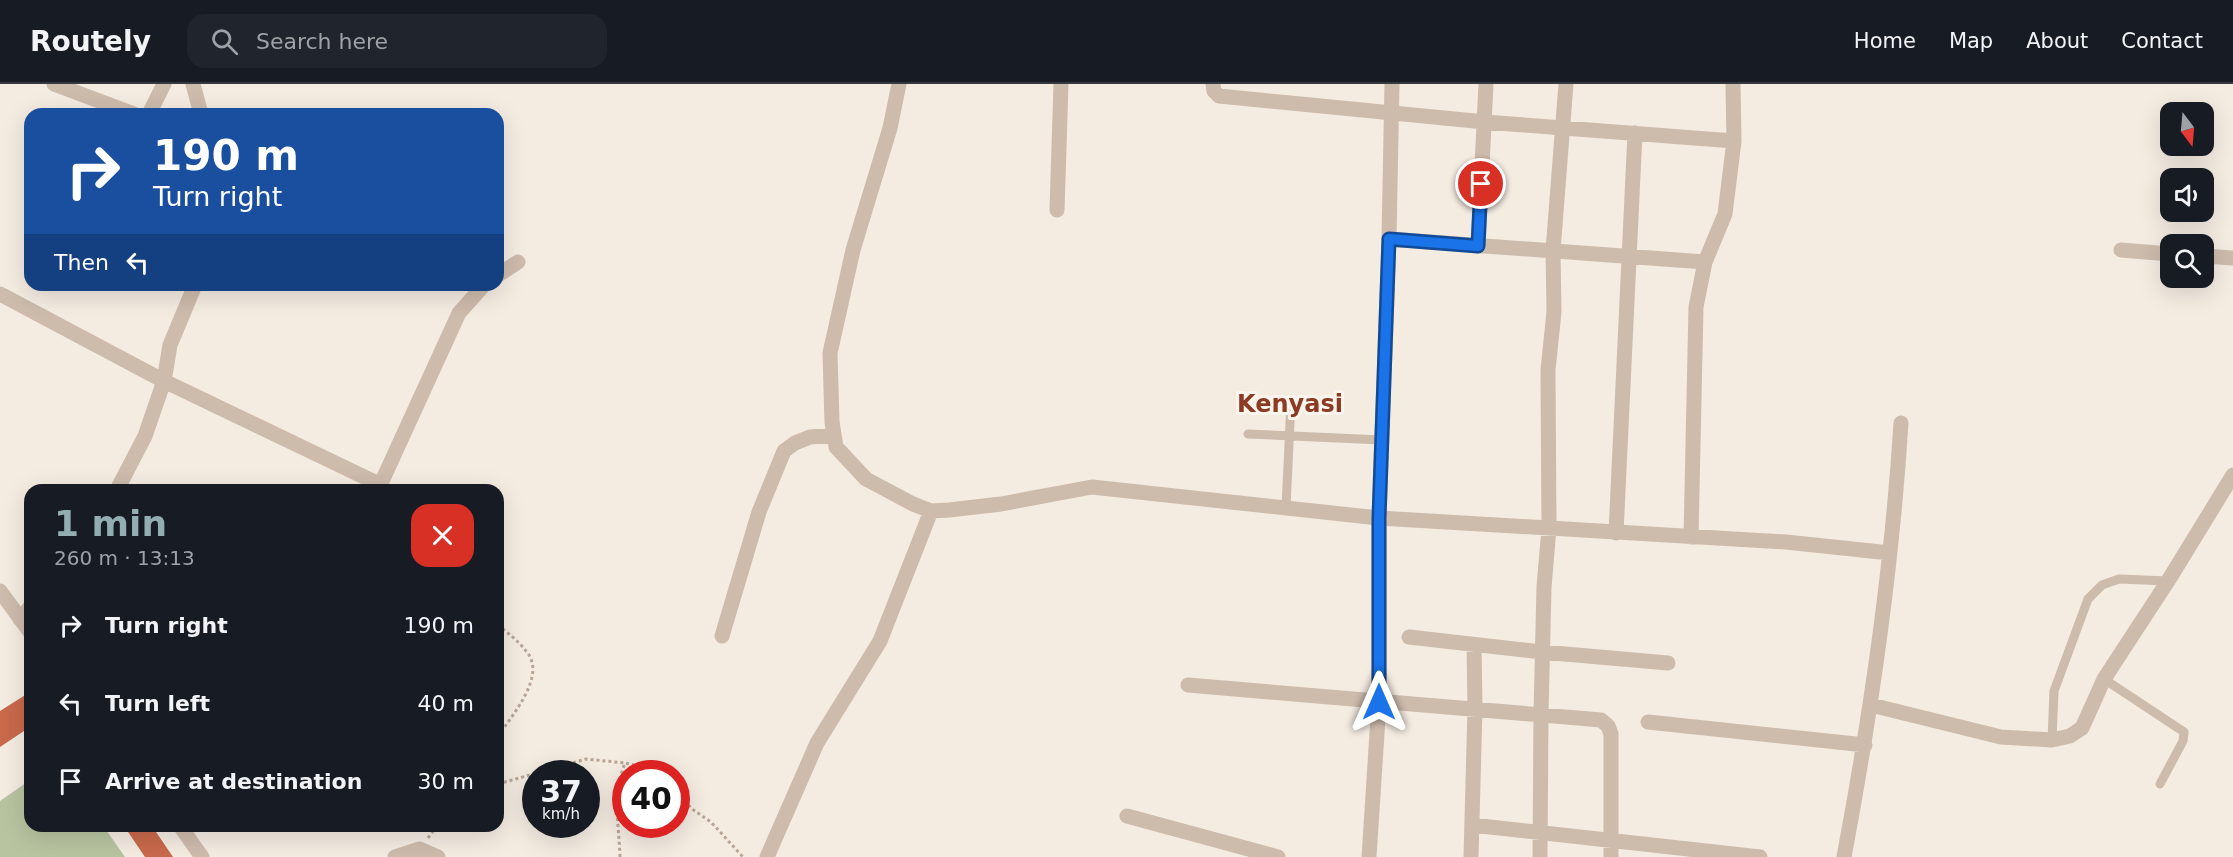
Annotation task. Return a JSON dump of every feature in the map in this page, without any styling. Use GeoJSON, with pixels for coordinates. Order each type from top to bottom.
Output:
{"type":"FeatureCollection","features":[{"type":"Feature","properties":{"kind":"street"},"geometry":{"type":"LineString","coordinates":[[54,84],[118,108]]}},
{"type":"Feature","properties":{"kind":"street"},"geometry":{"type":"LineString","coordinates":[[152,108],[164,84]]}},
{"type":"Feature","properties":{"kind":"street"},"geometry":{"type":"LineString","coordinates":[[193,84],[199,108]]}},
{"type":"Feature","properties":{"kind":"street"},"geometry":{"type":"LineString","coordinates":[[899,84],[890,128],[854,250],[830,353],[836,447],[866,478],[913,504],[931,511],[1002,504],[1053,493],[1092,488],[1379,518],[1786,542],[1890,553]]}},
{"type":"Feature","properties":{"kind":"street"},"geometry":{"type":"LineString","coordinates":[[1057,210],[1061,84]]}},
{"type":"Feature","properties":{"kind":"street"},"geometry":{"type":"LineString","coordinates":[[1213,84],[1214,91],[1219,96],[1485,122],[1734,141]]}},
{"type":"Feature","properties":{"kind":"street"},"geometry":{"type":"LineString","coordinates":[[1370,857],[1379,702],[1379,518],[1392,84]]}},
{"type":"Feature","properties":{"kind":"street"},"geometry":{"type":"LineString","coordinates":[[1478,246],[1486,84]]}},
{"type":"Feature","properties":{"kind":"street"},"geometry":{"type":"LineString","coordinates":[[1540,857],[1540,714],[1549,528],[1548,370],[1554,312],[1553,251],[1566,84]]}},
{"type":"Feature","properties":{"kind":"street"},"geometry":{"type":"LineString","coordinates":[[1691,537],[1696,307],[1705,262],[1725,214],[1734,141],[1733,84]]}},
{"type":"Feature","properties":{"kind":"street"},"geometry":{"type":"LineString","coordinates":[[1616,533],[1635,133]]}},
{"type":"Feature","properties":{"kind":"street"},"geometry":{"type":"LineString","coordinates":[[1389,239],[1705,262]]}},
{"type":"Feature","properties":{"kind":"street"},"geometry":{"type":"LineString","coordinates":[[2121,250],[2160,253]]}},
{"type":"Feature","properties":{"kind":"street"},"geometry":{"type":"LineString","coordinates":[[2214,257],[2233,258]]}},
{"type":"Feature","properties":{"kind":"street"},"geometry":{"type":"LineString","coordinates":[[504,271],[518,262]]}},
{"type":"Feature","properties":{"kind":"street"},"geometry":{"type":"LineString","coordinates":[[120,484],[145,436],[164,381],[170,345],[192,291]]}},
{"type":"Feature","properties":{"kind":"street"},"geometry":{"type":"LineString","coordinates":[[381,484],[459,313],[479,291]]}},
{"type":"Feature","properties":{"kind":"street"},"geometry":{"type":"LineString","coordinates":[[0,294],[164,381],[371,484]]}},
{"type":"Feature","properties":{"kind":"street"},"geometry":{"type":"LineString","coordinates":[[1844,857],[1871,705],[1895,511],[1901,423]]}},
{"type":"Feature","properties":{"kind":"street"},"geometry":{"type":"LineString","coordinates":[[722,636],[759,512],[784,451],[795,443],[810,437],[834,435]]}},
{"type":"Feature","properties":{"kind":"street"},"geometry":{"type":"LineString","coordinates":[[1871,705],[2001,737],[2052,740],[2070,736],[2082,728],[2104,679],[2233,475]]}},
{"type":"Feature","properties":{"kind":"street"},"geometry":{"type":"LineString","coordinates":[[767,857],[817,743],[880,641],[931,511]]}},
{"type":"Feature","properties":{"kind":"street"},"geometry":{"type":"LineString","coordinates":[[0,591],[24,624]]}},
{"type":"Feature","properties":{"kind":"street"},"geometry":{"type":"LineString","coordinates":[[20,619],[24,614]]}},
{"type":"Feature","properties":{"kind":"street"},"geometry":{"type":"LineString","coordinates":[[1409,637],[1668,663]]}},
{"type":"Feature","properties":{"kind":"street"},"geometry":{"type":"LineString","coordinates":[[1471,857],[1475,708],[1474,645]]}},
{"type":"Feature","properties":{"kind":"street"},"geometry":{"type":"LineString","coordinates":[[1188,685],[1601,720],[1608,726],[1611,734],[1611,857]]}},
{"type":"Feature","properties":{"kind":"street"},"geometry":{"type":"LineString","coordinates":[[1648,722],[1865,745]]}},
{"type":"Feature","properties":{"kind":"street"},"geometry":{"type":"LineString","coordinates":[[1127,816],[1278,857]]}},
{"type":"Feature","properties":{"kind":"street"},"geometry":{"type":"LineString","coordinates":[[1472,825],[1760,857]]}},
{"type":"Feature","properties":{"kind":"street"},"geometry":{"type":"LineString","coordinates":[[184,832],[202,857]]}},
{"type":"Feature","properties":{"kind":"street"},"geometry":{"type":"LineString","coordinates":[[395,857],[420,849],[438,857]]}},
{"type":"Feature","properties":{"kind":"lane"},"geometry":{"type":"LineString","coordinates":[[1286,507],[1291,402]]}},
{"type":"Feature","properties":{"kind":"lane"},"geometry":{"type":"LineString","coordinates":[[1248,434],[1382,440]]}},
{"type":"Feature","properties":{"kind":"lane"},"geometry":{"type":"LineString","coordinates":[[2052,740],[2054,691],[2088,599],[2102,585],[2119,579],[2168,581]]}},
{"type":"Feature","properties":{"kind":"lane"},"geometry":{"type":"LineString","coordinates":[[2104,679],[2184,732],[2183,741],[2160,784]]}},
{"type":"Feature","properties":{"kind":"path"},"geometry":{"type":"LineString","coordinates":[[504,630],[517,640],[531,657],[532,681],[524,700],[504,728]]}},
{"type":"Feature","properties":{"kind":"path"},"geometry":{"type":"LineString","coordinates":[[504,782],[586,759],[612,762]]}},
{"type":"Feature","properties":{"kind":"path"},"geometry":{"type":"LineString","coordinates":[[690,807],[711,822],[743,857]]}},
{"type":"Feature","properties":{"kind":"path"},"geometry":{"type":"LineString","coordinates":[[618,838],[620,857]]}},
{"type":"Feature","properties":{"kind":"green space"},"geometry":{"type":"Polygon","coordinates":[[[24,784],[24,832],[108,832],[125,857],[0,857],[0,801],[24,784]]]}},
{"type":"Feature","properties":{"kind":"building"},"geometry":{"type":"Polygon","coordinates":[[[24,696],[24,731],[0,747],[0,711],[24,696]]]}},
{"type":"Feature","properties":{"kind":"building"},"geometry":{"type":"Polygon","coordinates":[[[128,832],[156,832],[173,857],[145,857],[128,832]]]}},
{"type":"Feature","properties":{"kind":"district","name":"Kenyasi"},"geometry":{"type":"Point","coordinates":[1290,404]}},
{"type":"Feature","properties":{"kind":"route"},"geometry":{"type":"LineString","coordinates":[[1379,702],[1379,518],[1389,239],[1478,246],[1481,184]]}}]}
